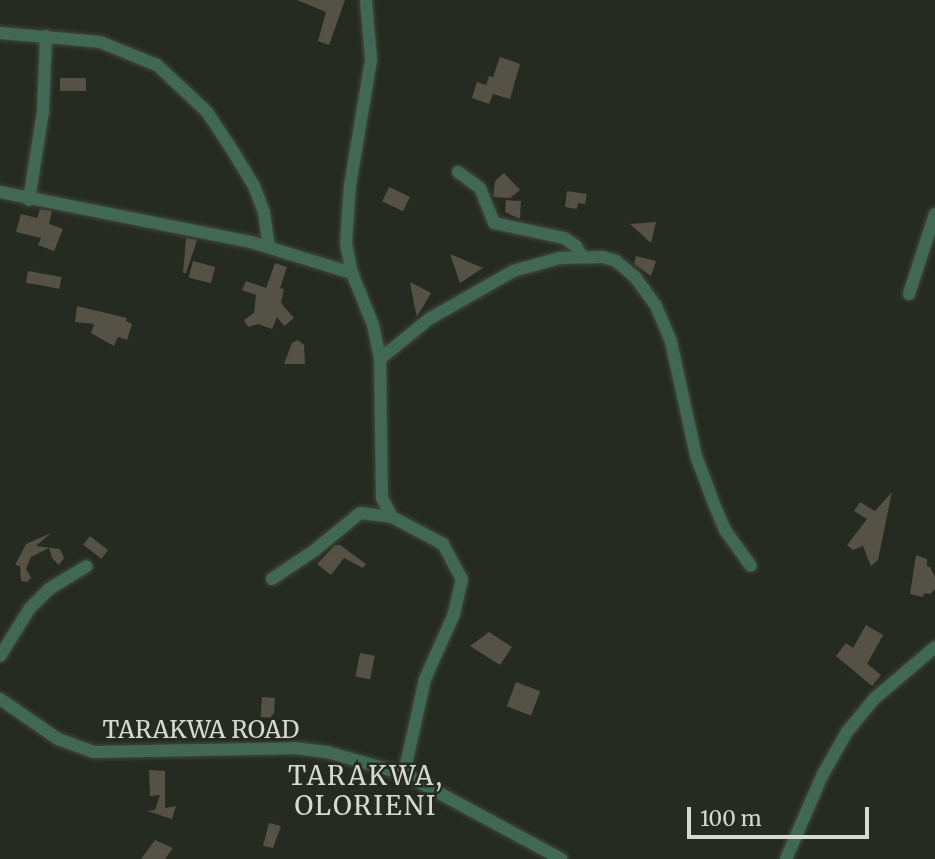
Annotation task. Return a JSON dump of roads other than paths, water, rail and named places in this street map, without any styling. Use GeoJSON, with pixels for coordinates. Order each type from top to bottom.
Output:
{"type":"FeatureCollection","features":[{"type":"Feature","properties":{"kind":"street"},"geometry":{"type":"LineString","coordinates":[[366,0],[371,61],[346,210],[346,243],[352,273],[373,325],[380,359],[379,481],[382,498],[392,517]]}},
{"type":"Feature","properties":{"kind":"street"},"geometry":{"type":"LineString","coordinates":[[0,33],[100,42],[157,65],[206,112],[254,186],[264,212],[269,247]]}},
{"type":"Feature","properties":{"kind":"street"},"geometry":{"type":"LineString","coordinates":[[29,200],[43,112],[46,36]]}},
{"type":"Feature","properties":{"kind":"street"},"geometry":{"type":"LineString","coordinates":[[458,172],[480,188],[495,223],[564,238],[576,246],[582,257]]}},
{"type":"Feature","properties":{"kind":"street"},"geometry":{"type":"LineString","coordinates":[[0,192],[269,247],[352,273]]}},
{"type":"Feature","properties":{"kind":"street"},"geometry":{"type":"LineString","coordinates":[[909,294],[935,214]]}},
{"type":"Feature","properties":{"kind":"street"},"geometry":{"type":"LineString","coordinates":[[380,359],[429,319],[513,271],[537,262],[603,257],[627,267],[656,306],[671,342],[696,456],[725,530],[751,566]]}},
{"type":"Feature","properties":{"kind":"street"},"geometry":{"type":"LineString","coordinates":[[272,579],[316,550],[360,513],[392,517],[443,544],[462,579],[454,614],[425,678],[404,774]]}},
{"type":"Feature","properties":{"kind":"street"},"geometry":{"type":"LineString","coordinates":[[0,656],[30,608],[49,589],[87,566]]}},
{"type":"Feature","properties":{"kind":"street"},"geometry":{"type":"LineString","coordinates":[[786,859],[823,774],[847,732],[874,699],[935,647]]}},
{"type":"Feature","properties":{"kind":"street","name":"TARAKWA ROAD"},"geometry":{"type":"LineString","coordinates":[[0,699],[58,739],[93,752],[294,748],[327,752],[404,774],[561,859]]}},
{"type":"Feature","properties":{"kind":"district","name":"TARAKWA, OLORIENI"},"geometry":{"type":"Point","coordinates":[366,791]}}]}
